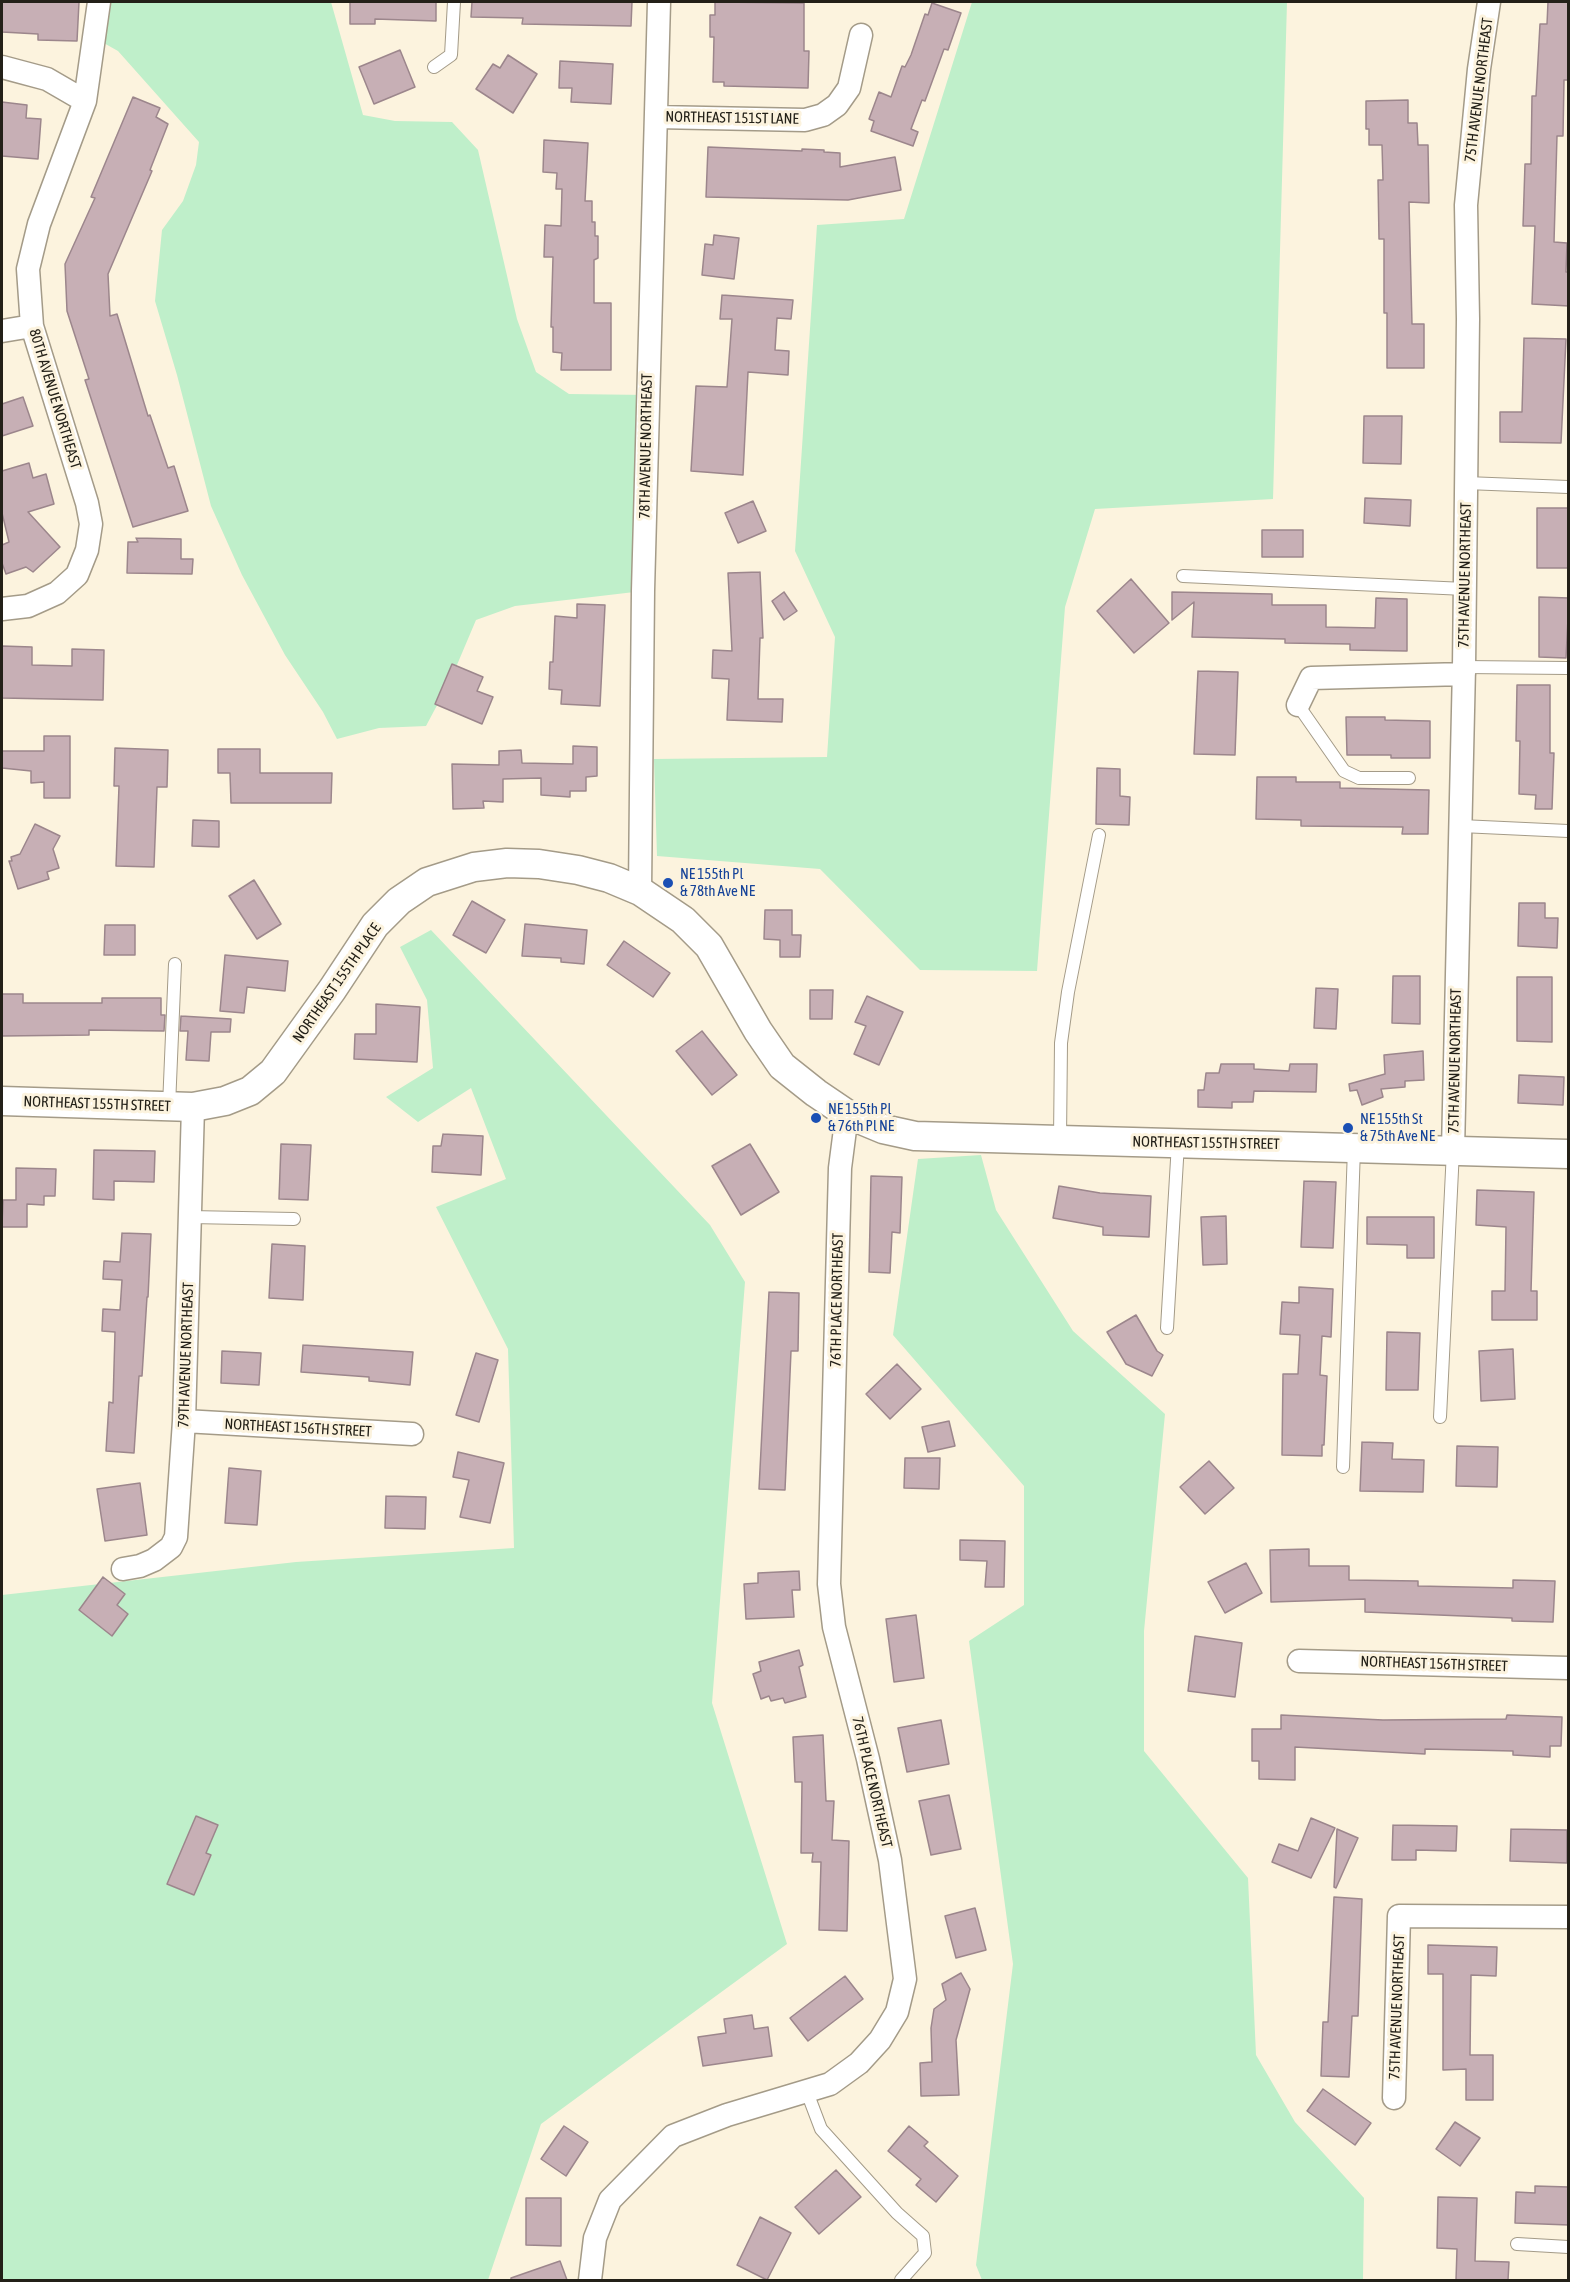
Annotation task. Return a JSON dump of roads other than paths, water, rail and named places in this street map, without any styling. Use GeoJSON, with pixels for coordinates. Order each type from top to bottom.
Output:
{"type":"FeatureCollection","features":[{"type":"Feature","properties":{"kind":"street","name":"80TH AVENUE NORTHEAST"},"geometry":{"type":"LineString","coordinates":[[2,609],[28,606],[57,593],[77,575],[87,550],[91,524],[87,502],[32,326],[28,269],[39,224],[85,101],[99,2]]}},
{"type":"Feature","properties":{"kind":"street","name":"78TH AVENUE NORTHEAST"},"geometry":{"type":"LineString","coordinates":[[640,891],[643,591],[659,2]]}},
{"type":"Feature","properties":{"kind":"street","name":"75TH AVENUE NORTHEAST"},"geometry":{"type":"LineString","coordinates":[[1454,1150],[1464,670],[1468,319],[1466,205],[1479,69],[1489,2]]}},
{"type":"Feature","properties":{"kind":"street","name":"NORTHEAST 151ST LANE"},"geometry":{"type":"LineString","coordinates":[[656,117],[805,120],[823,116],[837,105],[849,88],[861,35]]}},
{"type":"Feature","properties":{"kind":"street"},"geometry":{"type":"LineString","coordinates":[[2,67],[47,79],[85,101]]}},
{"type":"Feature","properties":{"kind":"street"},"geometry":{"type":"LineString","coordinates":[[2,331],[32,326]]}},
{"type":"Feature","properties":{"kind":"street"},"geometry":{"type":"LineString","coordinates":[[1298,705],[1311,678],[1464,670]]}},
{"type":"Feature","properties":{"kind":"street","name":"NORTHEAST 155TH PLACE"},"geometry":{"type":"LineString","coordinates":[[181,1107],[225,1101],[250,1091],[273,1072],[375,925],[399,901],[427,882],[474,867],[507,863],[539,864],[609,878],[640,891],[683,920],[709,946],[758,1031],[782,1066],[847,1114]]}},
{"type":"Feature","properties":{"kind":"street","name":"NORTHEAST 155TH STREET"},"geometry":{"type":"LineString","coordinates":[[2,1101],[181,1107]]}},
{"type":"Feature","properties":{"kind":"street","name":"79TH AVENUE NORTHEAST"},"geometry":{"type":"LineString","coordinates":[[123,1569],[140,1566],[164,1554],[176,1538],[184,1421],[190,1217],[181,1107]]}},
{"type":"Feature","properties":{"kind":"street","name":"NORTHEAST 155TH STREET"},"geometry":{"type":"LineString","coordinates":[[847,1114],[883,1129],[915,1136],[1569,1154]]}},
{"type":"Feature","properties":{"kind":"street","name":"76TH PLACE NORTHEAST"},"geometry":{"type":"LineString","coordinates":[[590,2280],[595,2238],[610,2200],[673,2136],[727,2115],[830,2084],[859,2063],[880,2040],[897,2012],[905,1979],[890,1860],[868,1759],[834,1627],[830,1584],[840,1168],[847,1114]]}},
{"type":"Feature","properties":{"kind":"street","name":"NORTHEAST 156TH STREET"},"geometry":{"type":"LineString","coordinates":[[184,1421],[412,1434]]}},
{"type":"Feature","properties":{"kind":"street","name":"NORTHEAST 156TH STREET"},"geometry":{"type":"LineString","coordinates":[[1299,1660],[1569,1668]]}},
{"type":"Feature","properties":{"kind":"street","name":"75TH AVENUE NORTHEAST"},"geometry":{"type":"LineString","coordinates":[[1394,2098],[1400,1916],[1569,1917]]}},
{"type":"Feature","properties":{"kind":"lane"},"geometry":{"type":"LineString","coordinates":[[434,67],[451,55],[454,2]]}},
{"type":"Feature","properties":{"kind":"lane"},"geometry":{"type":"LineString","coordinates":[[1466,483],[1569,487]]}},
{"type":"Feature","properties":{"kind":"lane"},"geometry":{"type":"LineString","coordinates":[[1183,576],[1465,589]]}},
{"type":"Feature","properties":{"kind":"lane"},"geometry":{"type":"LineString","coordinates":[[1464,670],[1569,668]]}},
{"type":"Feature","properties":{"kind":"lane"},"geometry":{"type":"LineString","coordinates":[[1298,705],[1344,771],[1359,778],[1409,778]]}},
{"type":"Feature","properties":{"kind":"lane"},"geometry":{"type":"LineString","coordinates":[[1461,826],[1569,831]]}},
{"type":"Feature","properties":{"kind":"lane"},"geometry":{"type":"LineString","coordinates":[[1059,1139],[1061,1043],[1099,835]]}},
{"type":"Feature","properties":{"kind":"lane"},"geometry":{"type":"LineString","coordinates":[[175,964],[181,1107]]}},
{"type":"Feature","properties":{"kind":"lane"},"geometry":{"type":"LineString","coordinates":[[1167,1328],[1178,1143]]}},
{"type":"Feature","properties":{"kind":"lane"},"geometry":{"type":"LineString","coordinates":[[1343,1467],[1354,1147]]}},
{"type":"Feature","properties":{"kind":"lane"},"geometry":{"type":"LineString","coordinates":[[1440,1417],[1454,1150]]}},
{"type":"Feature","properties":{"kind":"lane"},"geometry":{"type":"LineString","coordinates":[[190,1217],[294,1219]]}},
{"type":"Feature","properties":{"kind":"lane"},"geometry":{"type":"LineString","coordinates":[[807,2092],[821,2129],[897,2213],[923,2236],[925,2253],[901,2280]]}},
{"type":"Feature","properties":{"kind":"lane"},"geometry":{"type":"LineString","coordinates":[[1517,2244],[1569,2247]]}},
{"type":"Feature","properties":{"kind":"place","name":"NE 155th Pl & 78th Ave NE"},"geometry":{"type":"Point","coordinates":[668,883]}},
{"type":"Feature","properties":{"kind":"place","name":"NE 155th Pl & 76th Pl NE"},"geometry":{"type":"Point","coordinates":[816,1118]}},
{"type":"Feature","properties":{"kind":"place","name":"NE 155th St & 75th Ave NE"},"geometry":{"type":"Point","coordinates":[1348,1128]}}]}
